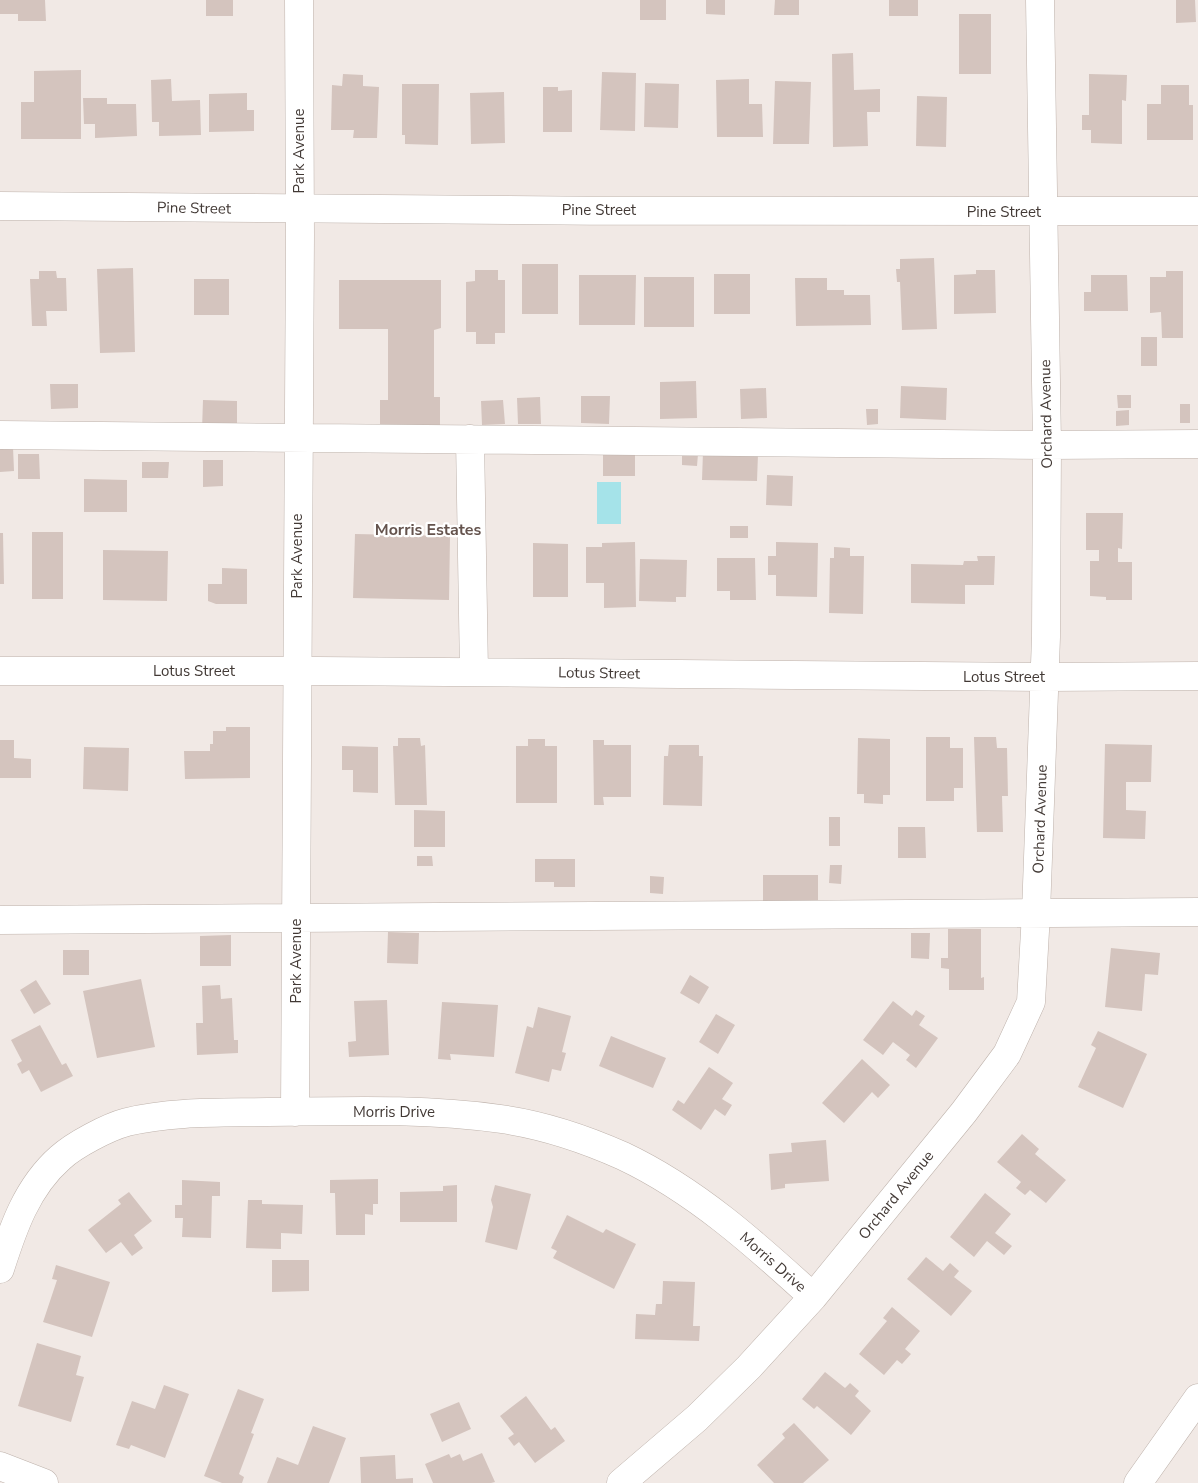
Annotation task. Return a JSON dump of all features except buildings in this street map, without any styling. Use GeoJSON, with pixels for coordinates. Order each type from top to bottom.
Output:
{"type":"FeatureCollection","features":[{"type":"Feature","properties":{"kind":"street","name":"Park Avenue"},"geometry":{"type":"LineString","coordinates":[[295,1112],[300,209],[299,0]]}},
{"type":"Feature","properties":{"kind":"street","name":"Orchard Avenue"},"geometry":{"type":"LineString","coordinates":[[621,1483],[704,1412],[749,1367],[813,1297],[964,1112],[1007,1054],[1031,1002],[1045,677],[1047,445],[1040,0]]}},
{"type":"Feature","properties":{"kind":"street","name":"Pine Street"},"geometry":{"type":"LineString","coordinates":[[0,206],[300,209],[1198,211]]}},
{"type":"Feature","properties":{"kind":"street"},"geometry":{"type":"LineString","coordinates":[[0,435],[1047,445],[1198,444]]}},
{"type":"Feature","properties":{"kind":"street"},"geometry":{"type":"LineString","coordinates":[[470,439],[474,672]]}},
{"type":"Feature","properties":{"kind":"street","name":"Lotus Street"},"geometry":{"type":"LineString","coordinates":[[0,671],[474,672],[1045,677],[1198,676]]}},
{"type":"Feature","properties":{"kind":"street"},"geometry":{"type":"LineString","coordinates":[[0,920],[296,920],[1198,912]]}},
{"type":"Feature","properties":{"kind":"street","name":"Morris Drive"},"geometry":{"type":"LineString","coordinates":[[0,1269],[15,1224],[35,1185],[60,1157],[94,1136],[124,1122],[172,1114],[445,1112],[503,1119],[563,1133],[622,1156],[673,1182],[731,1225],[813,1297]]}},
{"type":"Feature","properties":{"kind":"street"},"geometry":{"type":"LineString","coordinates":[[1138,1483],[1198,1398]]}},
{"type":"Feature","properties":{"kind":"street"},"geometry":{"type":"LineString","coordinates":[[0,1466],[44,1483]]}},
{"type":"Feature","properties":{"kind":"water"},"geometry":{"type":"Polygon","coordinates":[[[597,482],[621,482],[621,524],[597,524],[597,482]]]}},
{"type":"Feature","properties":{"kind":"district","name":"Morris Estates"},"geometry":{"type":"Point","coordinates":[428,530]}}]}
